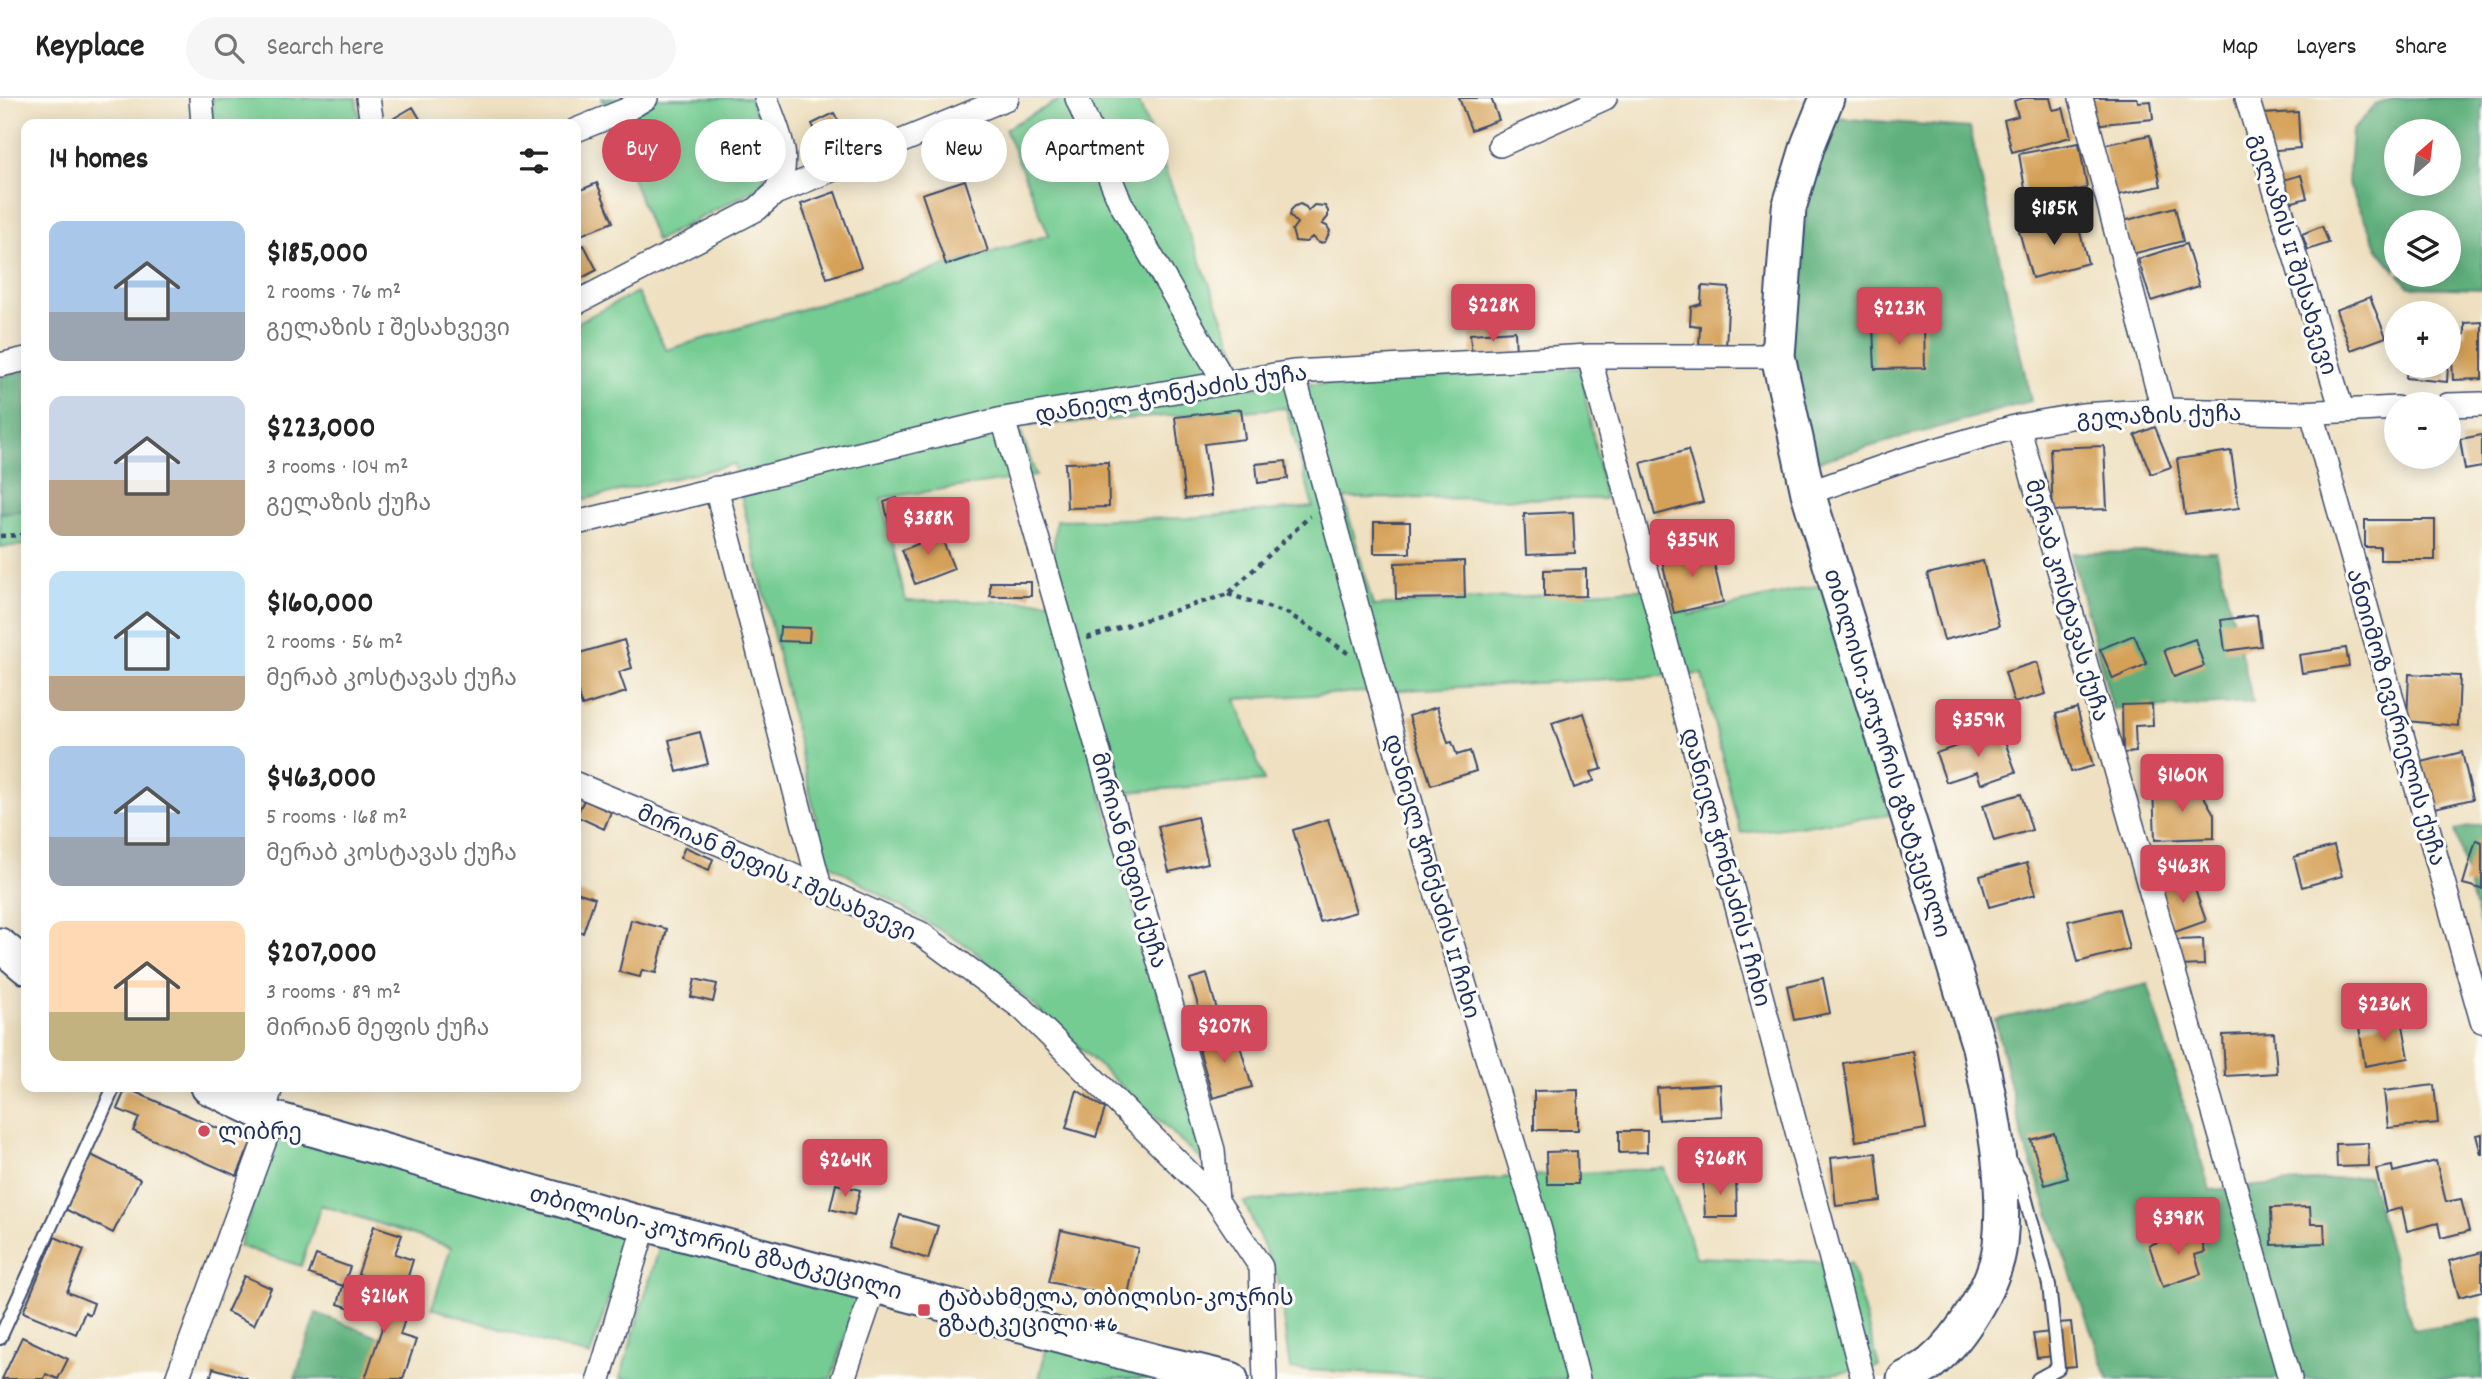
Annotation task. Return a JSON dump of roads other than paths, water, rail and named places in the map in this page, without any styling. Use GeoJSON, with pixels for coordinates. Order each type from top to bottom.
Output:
{"type":"FeatureCollection","features":[{"type":"Feature","properties":{"kind":"main road","name":"თბილისი-კოჯორის გზატკეცილი"},"geometry":{"type":"LineString","coordinates":[[1827,98],[1808,145],[1789,208],[1778,356],[1808,493],[1979,1047],[1998,1140],[2000,1246],[1990,1279],[1955,1338],[1924,1374]]}},
{"type":"Feature","properties":{"kind":"main road"},"geometry":{"type":"LineString","coordinates":[[0,945],[21,963]]}},
{"type":"Feature","properties":{"kind":"main road","name":"თბილისი-კოჯორის გზატკეცილი"},"geometry":{"type":"LineString","coordinates":[[224,1092],[645,1224],[1146,1359],[1231,1379]]}},
{"type":"Feature","properties":{"kind":"street"},"geometry":{"type":"LineString","coordinates":[[201,98],[203,119]]}},
{"type":"Feature","properties":{"kind":"street"},"geometry":{"type":"LineString","coordinates":[[368,98],[371,119]]}},
{"type":"Feature","properties":{"kind":"street"},"geometry":{"type":"LineString","coordinates":[[581,128],[626,110],[646,98]]}},
{"type":"Feature","properties":{"kind":"street"},"geometry":{"type":"LineString","coordinates":[[766,98],[786,157],[784,176],[775,193]]}},
{"type":"Feature","properties":{"kind":"street"},"geometry":{"type":"LineString","coordinates":[[581,300],[757,209],[775,193],[1007,98]]}},
{"type":"Feature","properties":{"kind":"street"},"geometry":{"type":"LineString","coordinates":[[1077,98],[1121,202],[1225,383]]}},
{"type":"Feature","properties":{"kind":"street"},"geometry":{"type":"LineString","coordinates":[[1500,145],[1605,98]]}},
{"type":"Feature","properties":{"kind":"street"},"geometry":{"type":"LineString","coordinates":[[2081,98],[2163,410]]}},
{"type":"Feature","properties":{"kind":"street","name":"გელაზის II შესახვევი"},"geometry":{"type":"LineString","coordinates":[[2247,98],[2342,410]]}},
{"type":"Feature","properties":{"kind":"street","name":"დანიელ ჭონქაძის ქუჩა"},"geometry":{"type":"LineString","coordinates":[[581,522],[1003,419],[1293,372],[1589,356],[1778,356]]}},
{"type":"Feature","properties":{"kind":"street","name":"დანიელ ჭონქაძის I ჩიხი"},"geometry":{"type":"LineString","coordinates":[[1589,356],[1710,799],[1863,1379]]}},
{"type":"Feature","properties":{"kind":"street"},"geometry":{"type":"LineString","coordinates":[[0,365],[21,360]]}},
{"type":"Feature","properties":{"kind":"street","name":"დანიელ ჭონქაძის II ჩიხი"},"geometry":{"type":"LineString","coordinates":[[1293,372],[1429,869],[1540,1230],[1578,1379]]}},
{"type":"Feature","properties":{"kind":"street"},"geometry":{"type":"LineString","coordinates":[[2461,405],[2482,404]]}},
{"type":"Feature","properties":{"kind":"street","name":"გელაზის ქუჩა"},"geometry":{"type":"LineString","coordinates":[[1808,493],[1905,459],[2018,426],[2082,415],[2163,410],[2312,412],[2384,408]]}},
{"type":"Feature","properties":{"kind":"street","name":"ანთიმოზ ივერიელის ქუჩა"},"geometry":{"type":"LineString","coordinates":[[2312,412],[2482,1021]]}},
{"type":"Feature","properties":{"kind":"street","name":"მირიან მეფის ქუჩა"},"geometry":{"type":"LineString","coordinates":[[1003,419],[1213,1150],[1217,1201],[1261,1267],[1265,1379]]}},
{"type":"Feature","properties":{"kind":"street","name":"მერაბ კოსტავას ქუჩა"},"geometry":{"type":"LineString","coordinates":[[2018,426],[2290,1379]]}},
{"type":"Feature","properties":{"kind":"street"},"geometry":{"type":"LineString","coordinates":[[716,488],[820,887]]}},
{"type":"Feature","properties":{"kind":"street","name":"მირიან მეფის I შესახვევი"},"geometry":{"type":"LineString","coordinates":[[581,786],[820,887],[920,933],[1023,1009],[1217,1201]]}},
{"type":"Feature","properties":{"kind":"street"},"geometry":{"type":"LineString","coordinates":[[177,1379],[269,1106]]}},
{"type":"Feature","properties":{"kind":"street"},"geometry":{"type":"LineString","coordinates":[[599,1379],[645,1224]]}},
{"type":"Feature","properties":{"kind":"street"},"geometry":{"type":"LineString","coordinates":[[843,1379],[875,1286]]}},
{"type":"Feature","properties":{"kind":"lane"},"geometry":{"type":"LineString","coordinates":[[0,1338],[112,1092]]}},
{"type":"Feature","properties":{"kind":"lane"},"geometry":{"type":"LineString","coordinates":[[1998,1140],[2020,1178],[2049,1285],[2058,1368],[2038,1379]]}},
{"type":"Feature","properties":{"kind":"place","name":"ლიბრე"},"geometry":{"type":"Point","coordinates":[204,1131]}},
{"type":"Feature","properties":{"kind":"place","name":"ტაბახმელა, თბილისი-კოჯრის გზატკეცილი #6"},"geometry":{"type":"Point","coordinates":[924,1310]}}]}
